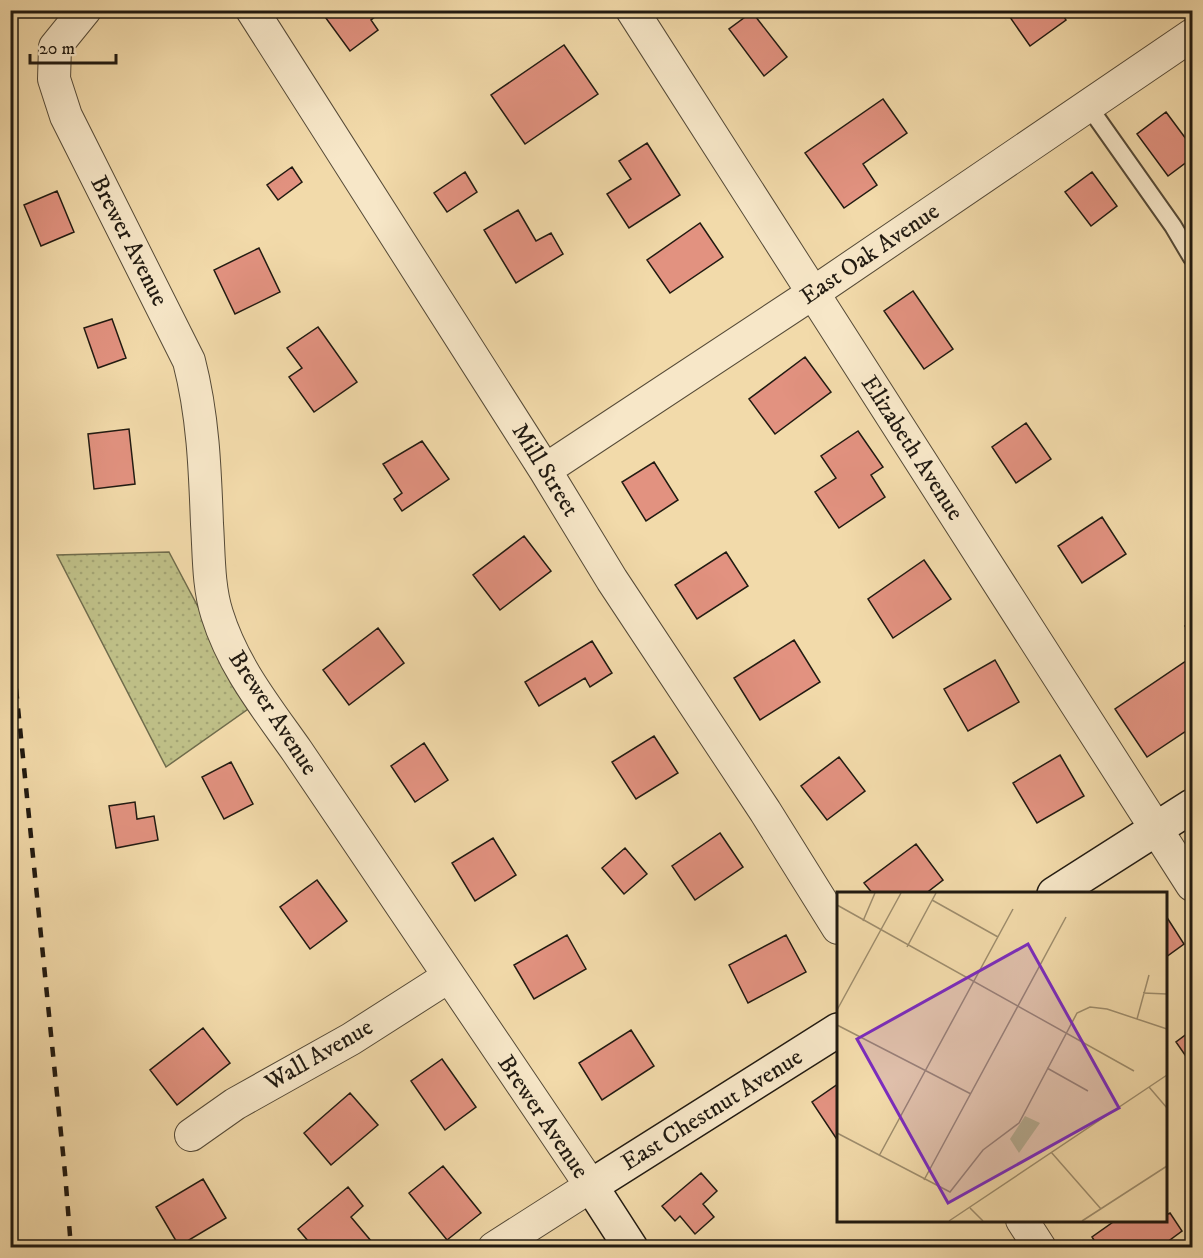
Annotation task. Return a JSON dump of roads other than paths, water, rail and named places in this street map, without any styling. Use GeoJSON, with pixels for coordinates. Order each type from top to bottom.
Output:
{"type":"FeatureCollection","features":[{"type":"Feature","properties":{"kind":"street","name":"Brewer Avenue"},"geometry":{"type":"LineString","coordinates":[[85,10],[55,47],[54,79],[66,116],[189,361],[203,434],[210,574],[216,612],[230,651],[253,690],[297,751],[631,1248]]}},
{"type":"Feature","properties":{"kind":"street","name":"Mill Street"},"geometry":{"type":"LineString","coordinates":[[252,10],[545,470],[612,580],[765,811],[837,926]]}},
{"type":"Feature","properties":{"kind":"street","name":"Elizabeth Avenue"},"geometry":{"type":"LineString","coordinates":[[632,10],[1192,885]]}},
{"type":"Feature","properties":{"kind":"street","name":"East Oak Avenue"},"geometry":{"type":"LineString","coordinates":[[545,470],[813,293],[1192,35]]}},
{"type":"Feature","properties":{"kind":"street"},"geometry":{"type":"LineString","coordinates":[[1057,892],[1192,806]]}},
{"type":"Feature","properties":{"kind":"street","name":"Wall Avenue"},"geometry":{"type":"LineString","coordinates":[[191,1135],[235,1104],[351,1039],[448,976]]}},
{"type":"Feature","properties":{"kind":"street","name":"East Chestnut Avenue"},"geometry":{"type":"LineString","coordinates":[[494,1248],[837,1031]]}},
{"type":"Feature","properties":{"kind":"street"},"geometry":{"type":"LineString","coordinates":[[1023,1222],[1040,1248]]}},
{"type":"Feature","properties":{"kind":"lane"},"geometry":{"type":"LineString","coordinates":[[1089,107],[1173,226],[1192,258]]}},
{"type":"Feature","properties":{"kind":"railway"},"geometry":{"type":"LineString","coordinates":[[10,629],[71,1248]]}}]}
